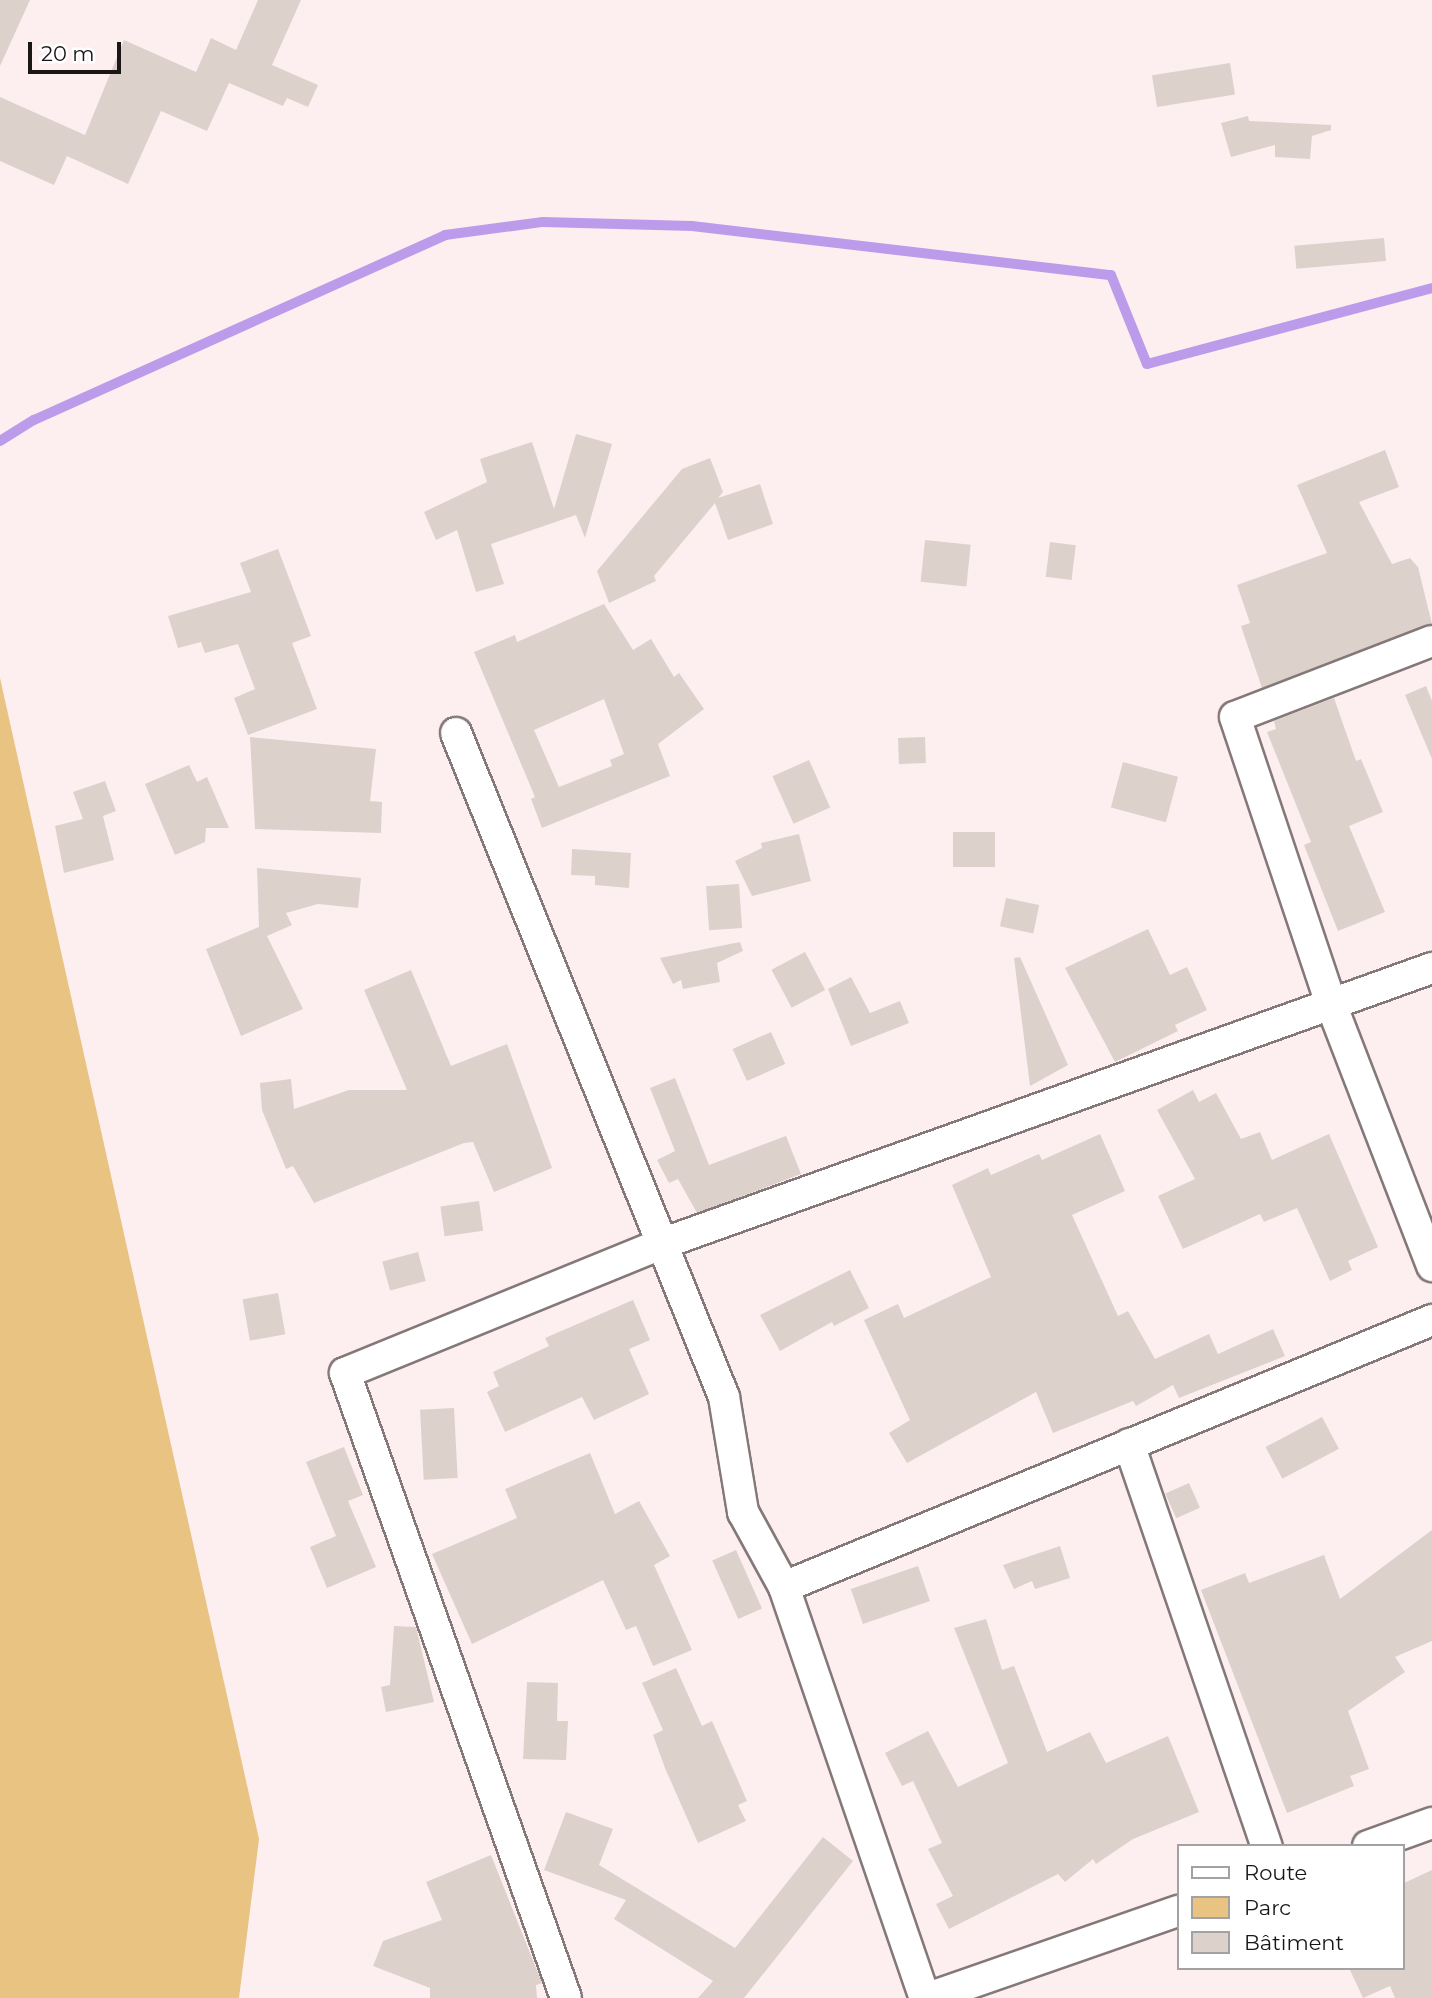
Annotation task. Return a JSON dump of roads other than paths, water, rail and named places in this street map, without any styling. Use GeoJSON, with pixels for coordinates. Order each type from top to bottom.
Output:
{"type":"FeatureCollection","features":[{"type":"Feature","properties":{"kind":"street"},"geometry":{"type":"LineString","coordinates":[[1432,641],[1235,717],[1331,1004],[1432,1266]]}},
{"type":"Feature","properties":{"kind":"street"},"geometry":{"type":"LineString","coordinates":[[456,733],[724,1397],[743,1512],[784,1587],[926,1998],[1176,1912]]}},
{"type":"Feature","properties":{"kind":"street"},"geometry":{"type":"LineString","coordinates":[[566,1998],[345,1373],[664,1243],[1432,968]]}},
{"type":"Feature","properties":{"kind":"street"},"geometry":{"type":"LineString","coordinates":[[784,1587],[1432,1320]]}},
{"type":"Feature","properties":{"kind":"street"},"geometry":{"type":"LineString","coordinates":[[1129,1444],[1266,1844]]}},
{"type":"Feature","properties":{"kind":"street"},"geometry":{"type":"LineString","coordinates":[[1374,1844],[1432,1823]]}},
{"type":"Feature","properties":{"kind":"waterway"},"geometry":{"type":"LineString","coordinates":[[0,441],[34,420],[445,235],[543,222],[692,226],[1111,275],[1147,364],[1432,288]]}}]}
